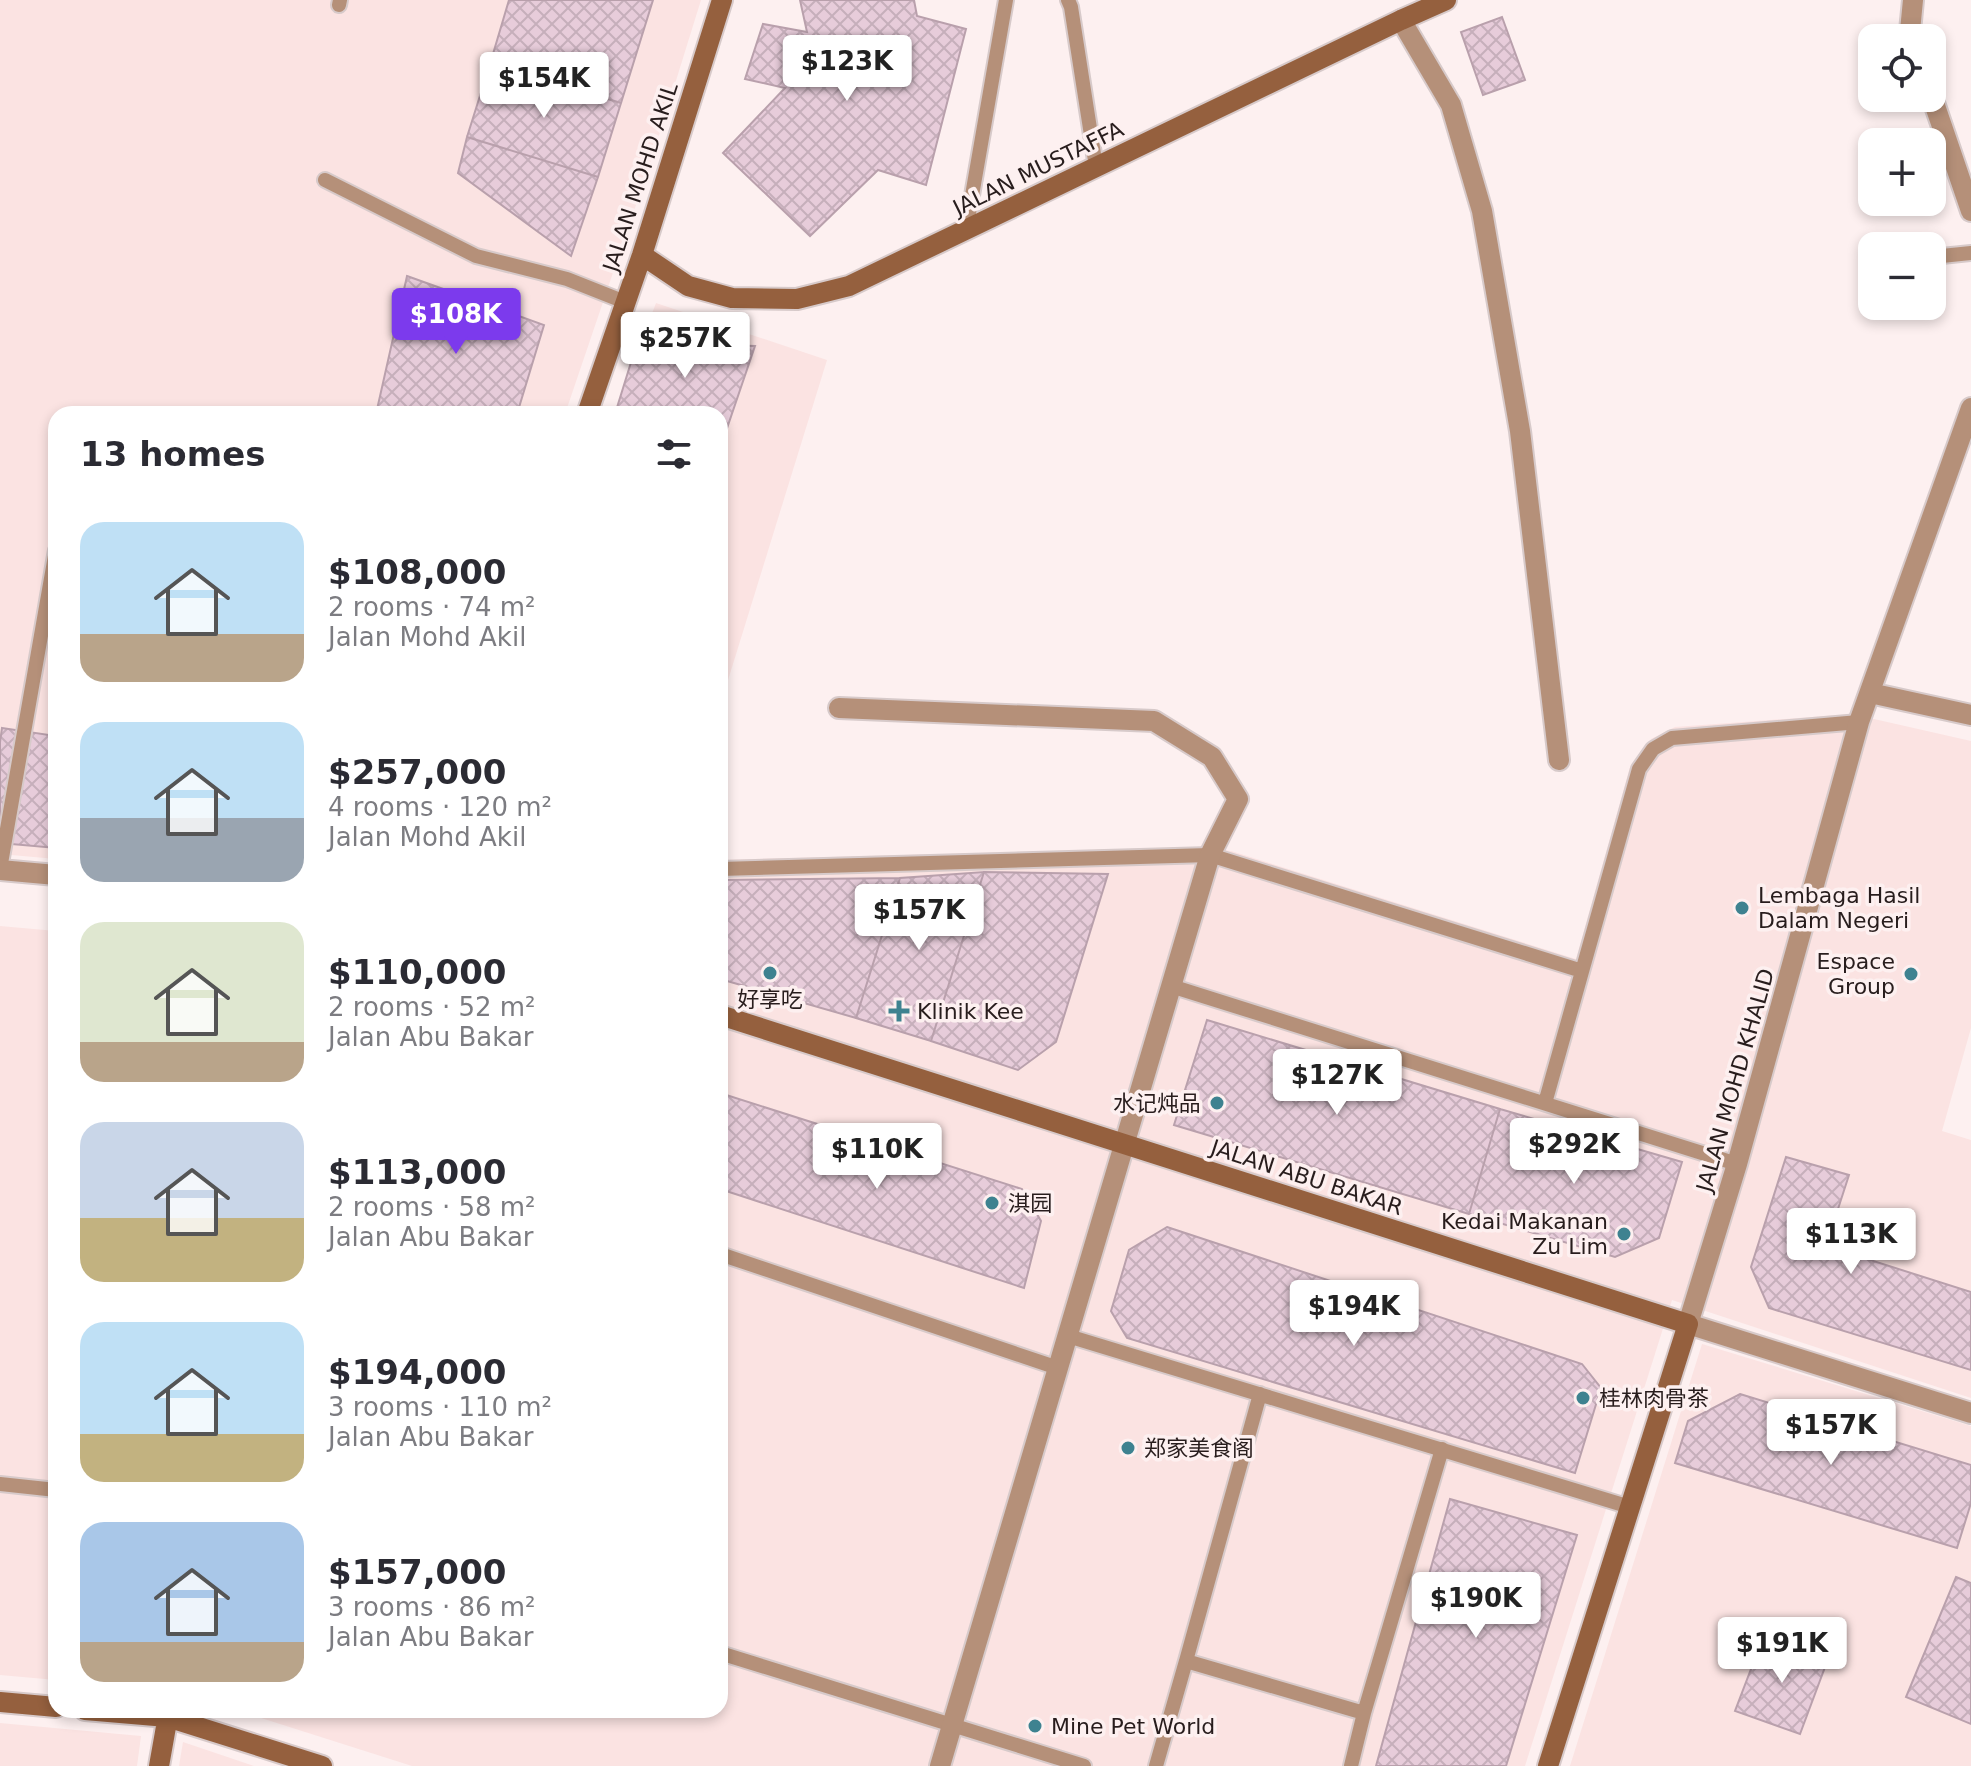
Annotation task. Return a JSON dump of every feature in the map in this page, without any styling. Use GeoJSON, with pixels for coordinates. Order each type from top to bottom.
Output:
{"type":"FeatureCollection","features":[{"type":"Feature","properties":{"kind":"street","name":"JALAN MOHD AKIL"},"geometry":{"type":"LineString","coordinates":[[590,406],[642,255],[722,0]]}},
{"type":"Feature","properties":{"kind":"street","name":"JALAN MUSTAFFA"},"geometry":{"type":"LineString","coordinates":[[642,255],[688,286],[732,298],[797,299],[849,286],[1446,0]]}},
{"type":"Feature","properties":{"kind":"street"},"geometry":{"type":"LineString","coordinates":[[1911,24],[1913,0]]}},
{"type":"Feature","properties":{"kind":"street"},"geometry":{"type":"LineString","coordinates":[[1401,20],[1451,105],[1482,211],[1520,431],[1559,760]]}},
{"type":"Feature","properties":{"kind":"street"},"geometry":{"type":"LineString","coordinates":[[1937,112],[1971,211]]}},
{"type":"Feature","properties":{"kind":"street","name":"JALAN MOHD KHALID"},"geometry":{"type":"LineString","coordinates":[[1548,1766],[1737,1164],[1859,722],[1971,408]]}},
{"type":"Feature","properties":{"kind":"street"},"geometry":{"type":"LineString","coordinates":[[1870,693],[1971,715]]}},
{"type":"Feature","properties":{"kind":"street"},"geometry":{"type":"LineString","coordinates":[[839,708],[1154,721],[1212,757],[1238,799],[1210,855],[940,1766]]}},
{"type":"Feature","properties":{"kind":"street"},"geometry":{"type":"LineString","coordinates":[[0,869],[48,874]]}},
{"type":"Feature","properties":{"kind":"street","name":"JALAN ABU BAKAR"},"geometry":{"type":"LineString","coordinates":[[728,1018],[1971,1413]]}},
{"type":"Feature","properties":{"kind":"street"},"geometry":{"type":"LineString","coordinates":[[0,1702],[48,1706]]}},
{"type":"Feature","properties":{"kind":"street"},"geometry":{"type":"LineString","coordinates":[[159,1766],[167,1718]]}},
{"type":"Feature","properties":{"kind":"street"},"geometry":{"type":"LineString","coordinates":[[180,1718],[322,1766]]}},
{"type":"Feature","properties":{"kind":"lane"},"geometry":{"type":"LineString","coordinates":[[966,230],[1006,0]]}},
{"type":"Feature","properties":{"kind":"lane"},"geometry":{"type":"LineString","coordinates":[[1068,0],[1096,167]]}},
{"type":"Feature","properties":{"kind":"lane"},"geometry":{"type":"LineString","coordinates":[[325,180],[476,256],[567,279],[625,302]]}},
{"type":"Feature","properties":{"kind":"lane"},"geometry":{"type":"LineString","coordinates":[[1946,256],[1971,253]]}},
{"type":"Feature","properties":{"kind":"lane"},"geometry":{"type":"LineString","coordinates":[[0,869],[48,596]]}},
{"type":"Feature","properties":{"kind":"lane"},"geometry":{"type":"LineString","coordinates":[[1545,1103],[1639,769],[1653,749],[1672,738],[1859,722]]}},
{"type":"Feature","properties":{"kind":"lane"},"geometry":{"type":"LineString","coordinates":[[728,869],[1210,855],[1582,971]]}},
{"type":"Feature","properties":{"kind":"lane"},"geometry":{"type":"LineString","coordinates":[[1171,986],[1737,1164]]}},
{"type":"Feature","properties":{"kind":"lane"},"geometry":{"type":"LineString","coordinates":[[728,1257],[1058,1368]]}},
{"type":"Feature","properties":{"kind":"lane"},"geometry":{"type":"LineString","coordinates":[[1068,1336],[1630,1507]]}},
{"type":"Feature","properties":{"kind":"lane"},"geometry":{"type":"LineString","coordinates":[[1156,1766],[1260,1394]]}},
{"type":"Feature","properties":{"kind":"lane"},"geometry":{"type":"LineString","coordinates":[[1351,1766],[1442,1449]]}},
{"type":"Feature","properties":{"kind":"lane"},"geometry":{"type":"LineString","coordinates":[[0,1484],[48,1489]]}},
{"type":"Feature","properties":{"kind":"lane"},"geometry":{"type":"LineString","coordinates":[[728,1655],[1084,1766]]}},
{"type":"Feature","properties":{"kind":"lane"},"geometry":{"type":"LineString","coordinates":[[1186,1661],[1364,1713]]}},
{"type":"Feature","properties":{"kind":"shaded area"},"geometry":{"type":"Polygon","coordinates":[[[0,0],[701,0],[652,158],[568,406],[48,406],[48,858],[0,854],[0,0]]]}},
{"type":"Feature","properties":{"kind":"shaded area"},"geometry":{"type":"Polygon","coordinates":[[[656,303],[827,360],[728,680],[728,406],[617,406],[656,303]]]}},
{"type":"Feature","properties":{"kind":"shaded area"},"geometry":{"type":"Polygon","coordinates":[[[1852,714],[1971,741],[1971,1028],[1942,1131],[1971,1140],[1971,1398],[1672,1300],[1525,1766],[412,1766],[261,1718],[728,1718],[728,860],[1202,847],[1231,851],[1576,959],[1630,767],[1651,739],[1675,727],[1852,714]]]}},
{"type":"Feature","properties":{"kind":"shaded area"},"geometry":{"type":"Polygon","coordinates":[[[0,926],[48,930],[48,1679],[0,1675],[0,926]]]}},
{"type":"Feature","properties":{"kind":"shaded area"},"geometry":{"type":"Polygon","coordinates":[[[1702,1344],[1971,1426],[1971,1766],[1570,1766],[1702,1344]]]}},
{"type":"Feature","properties":{"kind":"shaded area"},"geometry":{"type":"Polygon","coordinates":[[[0,1723],[141,1736],[137,1766],[0,1766],[0,1723]]]}},
{"type":"Feature","properties":{"kind":"shaded area"},"geometry":{"type":"Polygon","coordinates":[[[183,1742],[254,1766],[179,1766],[183,1742]]]}},
{"type":"Feature","properties":{"kind":"building"},"geometry":{"type":"Polygon","coordinates":[[[509,0],[653,0],[621,103],[490,64],[509,0]]]}},
{"type":"Feature","properties":{"kind":"building"},"geometry":{"type":"Polygon","coordinates":[[[800,0],[914,0],[917,16],[966,29],[926,185],[878,170],[810,236],[723,153],[785,88],[745,79],[763,24],[807,32],[800,0]]]}},
{"type":"Feature","properties":{"kind":"building"},"geometry":{"type":"Polygon","coordinates":[[[1502,17],[1525,80],[1483,95],[1461,32],[1502,17]]]}},
{"type":"Feature","properties":{"kind":"building"},"geometry":{"type":"Polygon","coordinates":[[[490,64],[621,103],[598,177],[467,137],[490,64]]]}},
{"type":"Feature","properties":{"kind":"building"},"geometry":{"type":"Polygon","coordinates":[[[467,137],[598,177],[571,256],[458,173],[467,137]]]}},
{"type":"Feature","properties":{"kind":"building"},"geometry":{"type":"Polygon","coordinates":[[[407,276],[544,325],[519,406],[378,406],[407,276]]]}},
{"type":"Feature","properties":{"kind":"building"},"geometry":{"type":"Polygon","coordinates":[[[637,343],[755,346],[728,425],[728,406],[617,406],[637,343]]]}},
{"type":"Feature","properties":{"kind":"building"},"geometry":{"type":"Polygon","coordinates":[[[2,728],[48,735],[48,847],[0,843],[2,728]]]}},
{"type":"Feature","properties":{"kind":"building"},"geometry":{"type":"Polygon","coordinates":[[[984,872],[1108,874],[1056,1042],[1018,1070],[931,1041],[984,872]]]}},
{"type":"Feature","properties":{"kind":"building"},"geometry":{"type":"Polygon","coordinates":[[[984,872],[931,1041],[856,1018],[900,878],[984,872]]]}},
{"type":"Feature","properties":{"kind":"building"},"geometry":{"type":"Polygon","coordinates":[[[900,878],[856,1018],[728,981],[728,880],[900,878]]]}},
{"type":"Feature","properties":{"kind":"building"},"geometry":{"type":"Polygon","coordinates":[[[1207,1020],[1500,1109],[1469,1214],[1174,1125],[1207,1020]]]}},
{"type":"Feature","properties":{"kind":"building"},"geometry":{"type":"Polygon","coordinates":[[[728,1096],[1022,1189],[1041,1221],[1024,1288],[728,1192],[728,1096]]]}},
{"type":"Feature","properties":{"kind":"building"},"geometry":{"type":"Polygon","coordinates":[[[1500,1109],[1682,1162],[1659,1238],[1615,1257],[1469,1214],[1500,1109]]]}},
{"type":"Feature","properties":{"kind":"building"},"geometry":{"type":"Polygon","coordinates":[[[1786,1157],[1849,1175],[1826,1246],[1971,1292],[1971,1370],[1769,1308],[1751,1267],[1786,1157]]]}},
{"type":"Feature","properties":{"kind":"building"},"geometry":{"type":"Polygon","coordinates":[[[1167,1227],[1582,1364],[1601,1388],[1575,1473],[1127,1338],[1111,1311],[1129,1250],[1167,1227]]]}},
{"type":"Feature","properties":{"kind":"building"},"geometry":{"type":"Polygon","coordinates":[[[1740,1394],[1971,1465],[1971,1503],[1957,1548],[1675,1463],[1688,1421],[1740,1394]]]}},
{"type":"Feature","properties":{"kind":"building"},"geometry":{"type":"Polygon","coordinates":[[[1450,1499],[1577,1535],[1506,1766],[1376,1766],[1450,1499]]]}},
{"type":"Feature","properties":{"kind":"building"},"geometry":{"type":"Polygon","coordinates":[[[1956,1577],[1971,1583],[1971,1724],[1906,1697],[1956,1577]]]}},
{"type":"Feature","properties":{"kind":"building"},"geometry":{"type":"Polygon","coordinates":[[[1764,1635],[1828,1659],[1800,1734],[1735,1711],[1764,1635]]]}},
{"type":"Feature","properties":{"kind":"place","name":"Lembaga Hasil Dalam Negeri"},"geometry":{"type":"Point","coordinates":[1742,908]}},
{"type":"Feature","properties":{"kind":"place","name":"好享吃"},"geometry":{"type":"Point","coordinates":[770,973]}},
{"type":"Feature","properties":{"kind":"place","name":"Espace Group"},"geometry":{"type":"Point","coordinates":[1911,974]}},
{"type":"Feature","properties":{"kind":"place","name":"Klinik Kee"},"geometry":{"type":"Point","coordinates":[899,1011]}},
{"type":"Feature","properties":{"kind":"place","name":"水记炖品"},"geometry":{"type":"Point","coordinates":[1217,1103]}},
{"type":"Feature","properties":{"kind":"place","name":"淇园"},"geometry":{"type":"Point","coordinates":[992,1203]}},
{"type":"Feature","properties":{"kind":"place","name":"Kedai Makanan Zu Lim"},"geometry":{"type":"Point","coordinates":[1624,1234]}},
{"type":"Feature","properties":{"kind":"place","name":"桂林肉骨茶"},"geometry":{"type":"Point","coordinates":[1583,1398]}},
{"type":"Feature","properties":{"kind":"place","name":"郑家美食阁"},"geometry":{"type":"Point","coordinates":[1128,1448]}},
{"type":"Feature","properties":{"kind":"place","name":"Mine Pet World"},"geometry":{"type":"Point","coordinates":[1035,1726]}}]}
